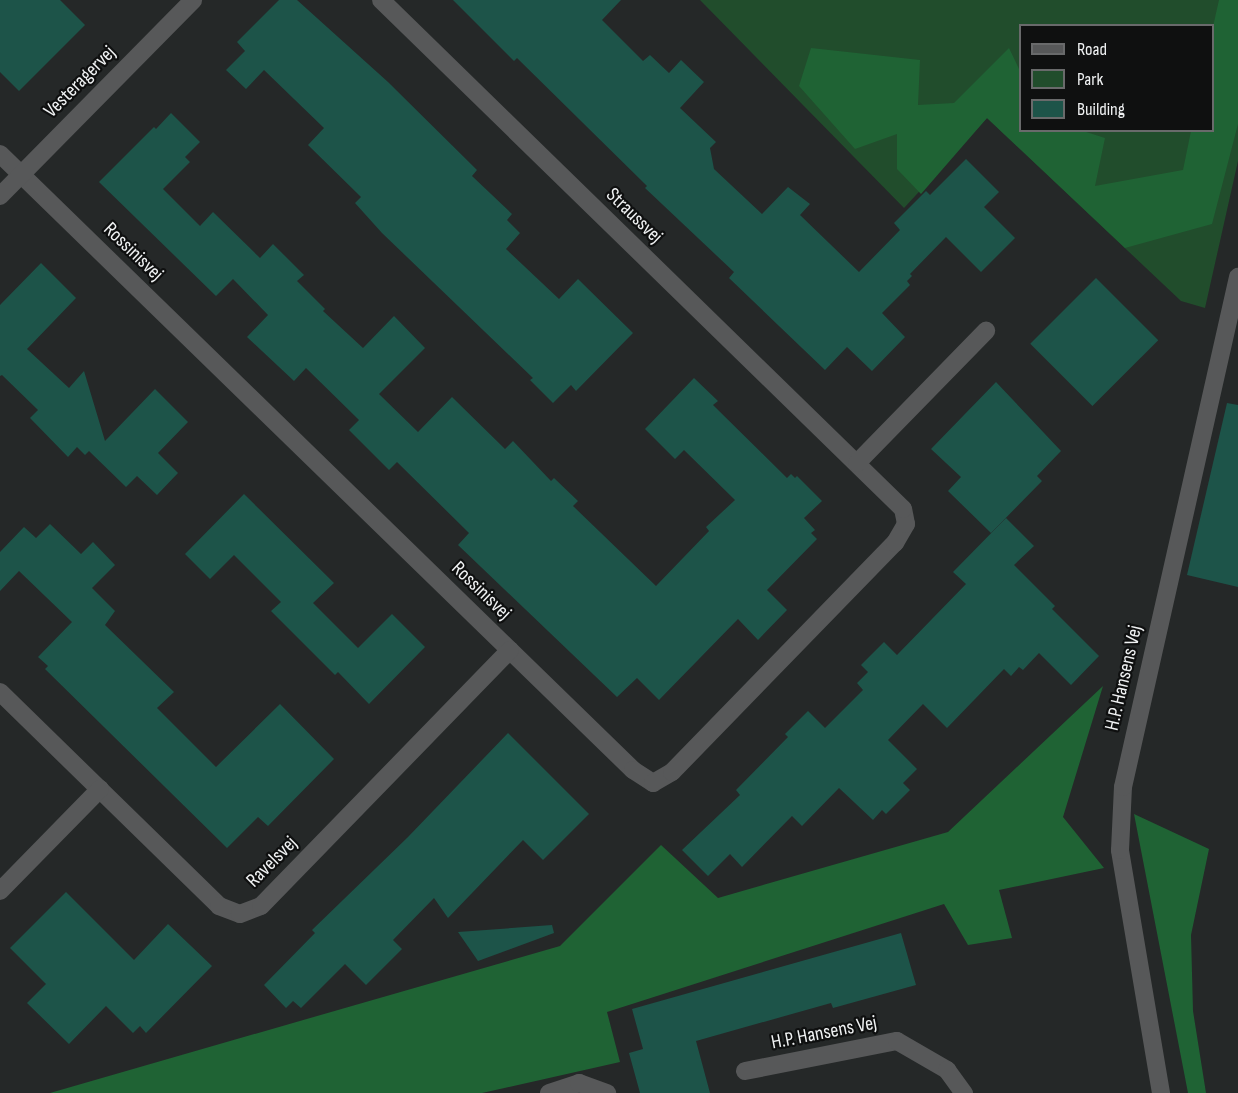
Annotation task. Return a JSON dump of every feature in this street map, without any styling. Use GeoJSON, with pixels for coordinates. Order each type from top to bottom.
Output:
{"type":"FeatureCollection","features":[{"type":"Feature","properties":{"kind":"street","name":"Vesteragervej"},"geometry":{"type":"LineString","coordinates":[[0,196],[193,0]]}},
{"type":"Feature","properties":{"kind":"street","name":"Straussvej"},"geometry":{"type":"LineString","coordinates":[[381,0],[857,463],[903,509],[906,524]]}},
{"type":"Feature","properties":{"kind":"street","name":"Rossinisvej"},"geometry":{"type":"LineString","coordinates":[[0,154],[633,770],[653,783],[680,764],[895,543],[906,524]]}},
{"type":"Feature","properties":{"kind":"street","name":"H.P. Hansens Vej"},"geometry":{"type":"LineString","coordinates":[[1158,1093],[1120,849],[1123,788],[1238,277]]}},
{"type":"Feature","properties":{"kind":"street"},"geometry":{"type":"LineString","coordinates":[[857,463],[986,331]]}},
{"type":"Feature","properties":{"kind":"street","name":"Ravelsvej"},"geometry":{"type":"LineString","coordinates":[[0,692],[219,906],[240,914],[261,906],[510,650]]}},
{"type":"Feature","properties":{"kind":"street"},"geometry":{"type":"LineString","coordinates":[[0,891],[100,789]]}},
{"type":"Feature","properties":{"kind":"street","name":"H.P. Hansens Vej"},"geometry":{"type":"LineString","coordinates":[[745,1071],[897,1041],[947,1070],[964,1093]]}},
{"type":"Feature","properties":{"kind":"street"},"geometry":{"type":"LineString","coordinates":[[549,1093],[579,1083],[607,1093]]}},
{"type":"Feature","properties":{"kind":"green space"},"geometry":{"type":"Polygon","coordinates":[[[700,0],[1238,0],[1238,161],[1205,308],[1181,301],[987,118],[904,208],[700,0]]]}},
{"type":"Feature","properties":{"kind":"green space"},"geometry":{"type":"Polygon","coordinates":[[[1219,0],[1238,0],[1238,124],[1212,224],[1125,248],[987,118],[921,194],[897,169],[897,134],[855,149],[799,86],[811,48],[920,60],[918,105],[954,103],[1009,48],[1019,69],[1019,132],[1086,132],[1105,138],[1095,186],[1183,170],[1191,132],[1214,132],[1214,24],[1219,0]]]}},
{"type":"Feature","properties":{"kind":"green space"},"geometry":{"type":"Polygon","coordinates":[[[1103,686],[1063,817],[1104,868],[999,890],[1012,938],[968,945],[944,904],[607,1012],[620,1062],[482,1093],[50,1093],[560,946],[661,845],[718,898],[948,832],[1103,686]]]}},
{"type":"Feature","properties":{"kind":"green space"},"geometry":{"type":"Polygon","coordinates":[[[1134,814],[1209,849],[1191,935],[1193,1011],[1206,1093],[1188,1093],[1134,814]]]}},
{"type":"Feature","properties":{"kind":"building"},"geometry":{"type":"Polygon","coordinates":[[[0,0],[60,0],[85,25],[19,91],[0,72],[0,0]]]}},
{"type":"Feature","properties":{"kind":"building"},"geometry":{"type":"Polygon","coordinates":[[[279,0],[297,0],[388,82],[477,170],[472,176],[512,214],[507,220],[520,233],[506,249],[559,299],[578,279],[633,333],[576,391],[571,385],[553,403],[530,380],[533,378],[382,233],[355,203],[361,197],[308,145],[324,128],[264,70],[246,89],[226,70],[245,51],[237,42],[279,0]]]}},
{"type":"Feature","properties":{"kind":"building"},"geometry":{"type":"Polygon","coordinates":[[[453,0],[621,0],[602,20],[643,61],[650,55],[669,73],[681,60],[704,82],[680,108],[716,142],[710,148],[714,169],[762,214],[788,187],[810,204],[800,215],[859,272],[900,230],[894,223],[926,191],[930,195],[966,159],[999,192],[984,207],[1015,238],[981,272],[946,237],[910,274],[912,276],[907,281],[910,285],[882,313],[905,337],[872,371],[847,347],[825,370],[729,278],[734,272],[645,188],[647,186],[517,58],[514,61],[453,0]]]}},
{"type":"Feature","properties":{"kind":"building"},"geometry":{"type":"Polygon","coordinates":[[[171,113],[200,142],[185,157],[190,162],[163,189],[200,226],[213,212],[260,258],[273,244],[304,275],[297,281],[325,309],[323,311],[363,348],[394,316],[425,348],[379,394],[418,432],[452,397],[505,449],[513,441],[551,481],[554,478],[578,501],[573,506],[656,586],[709,531],[706,527],[735,500],[684,450],[675,459],[645,429],[694,378],[718,401],[713,405],[787,478],[791,474],[795,478],[797,476],[822,501],[804,518],[815,530],[811,533],[817,539],[767,590],[787,610],[758,640],[738,619],[659,700],[637,678],[617,697],[458,545],[469,533],[397,462],[389,470],[349,430],[359,420],[306,368],[294,381],[247,337],[268,315],[233,279],[216,296],[99,182],[171,113]]]}},
{"type":"Feature","properties":{"kind":"building"},"geometry":{"type":"Polygon","coordinates":[[[41,263],[76,298],[27,349],[69,388],[84,371],[105,441],[155,389],[188,422],[158,453],[178,473],[157,495],[137,476],[126,487],[89,451],[85,455],[77,447],[68,457],[30,418],[38,410],[2,375],[0,376],[0,305],[41,263]]]}},
{"type":"Feature","properties":{"kind":"building"},"geometry":{"type":"Polygon","coordinates":[[[1096,278],[1158,340],[1092,406],[1030,344],[1096,278]]]}},
{"type":"Feature","properties":{"kind":"building"},"geometry":{"type":"Polygon","coordinates":[[[996,382],[1061,451],[1037,476],[1042,481],[991,533],[948,491],[961,477],[931,449],[996,382]]]}},
{"type":"Feature","properties":{"kind":"building"},"geometry":{"type":"Polygon","coordinates":[[[1227,403],[1238,405],[1238,587],[1187,575],[1227,403]]]}},
{"type":"Feature","properties":{"kind":"building"},"geometry":{"type":"Polygon","coordinates":[[[244,494],[334,583],[313,603],[358,648],[392,614],[425,647],[369,704],[338,672],[335,675],[271,611],[281,602],[234,555],[210,579],[185,554],[244,494]]]}},
{"type":"Feature","properties":{"kind":"building"},"geometry":{"type":"Polygon","coordinates":[[[1006,518],[1034,546],[1014,565],[1055,606],[1052,609],[1099,656],[1071,685],[1039,653],[1023,670],[1019,667],[1011,676],[1004,669],[947,728],[923,704],[888,740],[917,769],[903,783],[910,790],[886,814],[882,810],[873,820],[839,788],[802,826],[792,816],[742,867],[730,854],[708,876],[682,850],[740,795],[736,790],[788,737],[785,734],[808,711],[825,728],[863,690],[857,683],[868,672],[861,665],[884,642],[897,655],[966,584],[953,572],[1006,518]]]}},
{"type":"Feature","properties":{"kind":"building"},"geometry":{"type":"Polygon","coordinates":[[[50,524],[81,554],[93,542],[115,565],[92,588],[115,611],[105,625],[174,692],[157,708],[216,767],[280,704],[334,759],[268,826],[258,817],[227,848],[45,669],[48,666],[38,657],[72,622],[19,571],[0,591],[0,552],[24,527],[36,538],[50,524]]]}},
{"type":"Feature","properties":{"kind":"building"},"geometry":{"type":"Polygon","coordinates":[[[508,733],[589,814],[543,860],[523,840],[448,918],[434,898],[393,940],[402,949],[366,985],[345,964],[301,1008],[293,1001],[286,1008],[264,985],[315,933],[312,930],[408,837],[508,733]]]}},
{"type":"Feature","properties":{"kind":"building"},"geometry":{"type":"Polygon","coordinates":[[[66,892],[134,960],[168,924],[212,966],[146,1033],[140,1026],[133,1033],[106,1006],[69,1044],[27,1003],[46,984],[10,948],[66,892]]]}},
{"type":"Feature","properties":{"kind":"building"},"geometry":{"type":"Polygon","coordinates":[[[552,925],[554,933],[478,961],[458,932],[552,925]]]}},
{"type":"Feature","properties":{"kind":"building"},"geometry":{"type":"Polygon","coordinates":[[[901,933],[916,985],[833,1008],[831,1003],[696,1041],[710,1093],[640,1093],[629,1053],[643,1049],[632,1009],[901,933]]]}}]}
